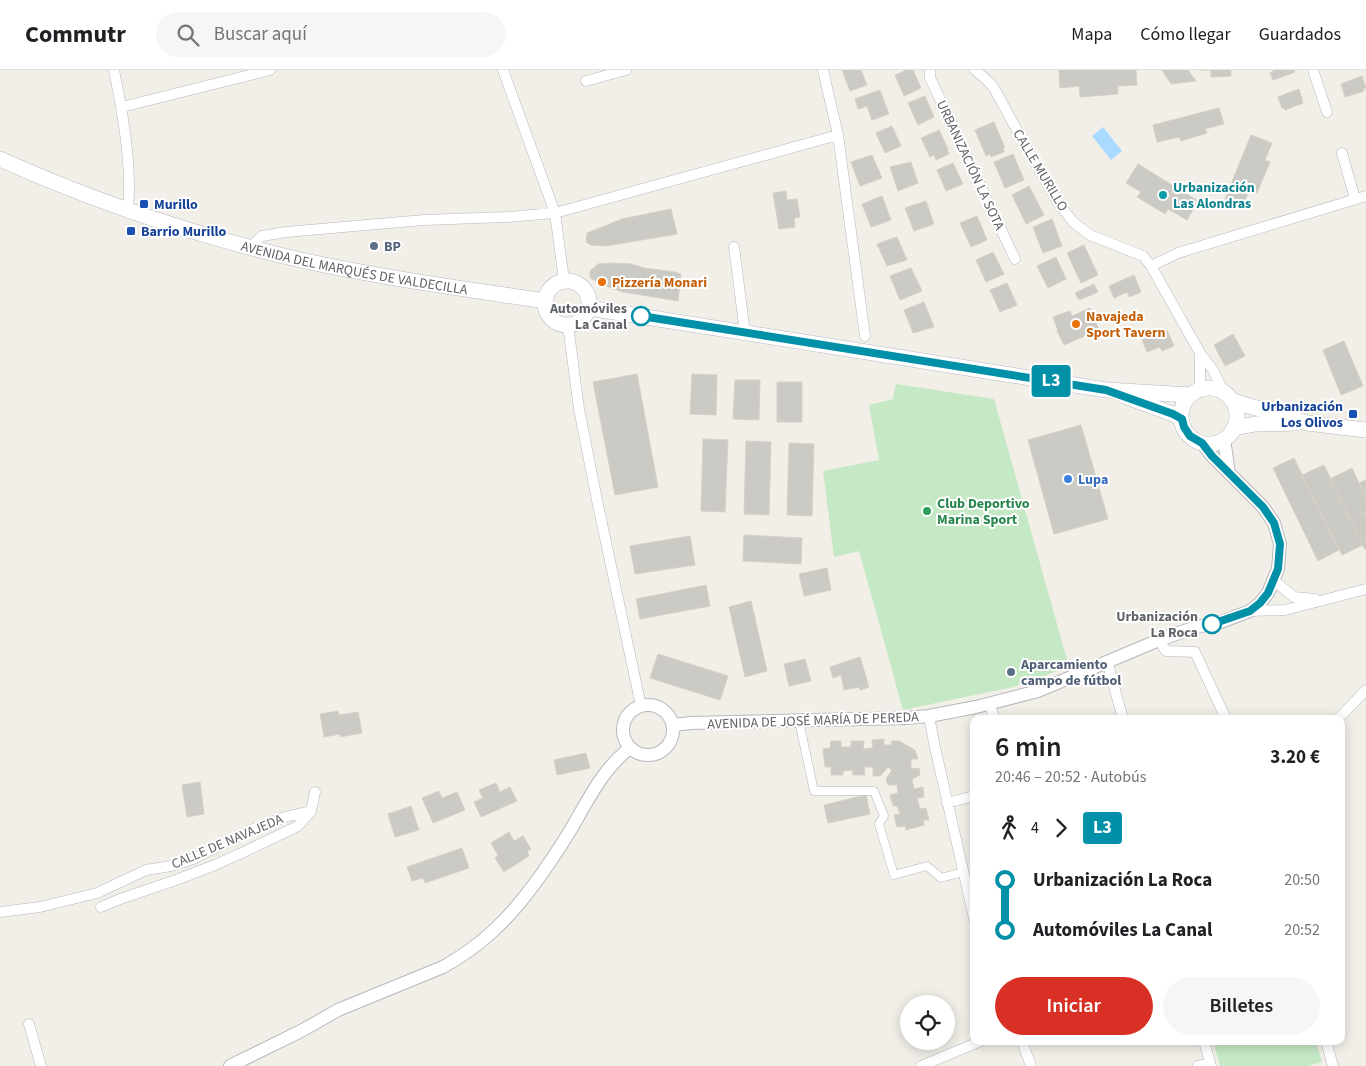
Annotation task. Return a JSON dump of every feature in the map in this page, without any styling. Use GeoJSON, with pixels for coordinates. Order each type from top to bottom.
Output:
{"type":"FeatureCollection","features":[{"type":"Feature","properties":{"kind":"main road","name":"AVENIDA DEL MARQUÉS DE VALDECILLA"},"geometry":{"type":"LineString","coordinates":[[0,159],[48,181],[128,210],[198,233],[250,247],[383,276],[545,301]]}},
{"type":"Feature","properties":{"kind":"main road"},"geometry":{"type":"LineString","coordinates":[[564,280],[578,283],[588,294],[590,301],[586,315],[575,324],[561,324],[554,321],[546,309],[546,294],[556,283],[564,280]]}},
{"type":"Feature","properties":{"kind":"main road"},"geometry":{"type":"LineString","coordinates":[[589,308],[1106,390],[1195,393],[1212,388],[1228,396],[1307,423]]}},
{"type":"Feature","properties":{"kind":"main road"},"geometry":{"type":"LineString","coordinates":[[1106,390],[1182,419]]}},
{"type":"Feature","properties":{"kind":"main road"},"geometry":{"type":"LineString","coordinates":[[1195,393],[1185,402],[1182,409],[1182,419],[1184,427],[1190,436],[1202,443],[1209,444],[1254,424],[1307,423],[1366,430]]}},
{"type":"Feature","properties":{"kind":"main road"},"geometry":{"type":"LineString","coordinates":[[1228,396],[1236,415],[1229,434]]}},
{"type":"Feature","properties":{"kind":"street"},"geometry":{"type":"LineString","coordinates":[[114,70],[122,107],[130,189],[128,210]]}},
{"type":"Feature","properties":{"kind":"street"},"geometry":{"type":"LineString","coordinates":[[122,107],[270,70]]}},
{"type":"Feature","properties":{"kind":"street"},"geometry":{"type":"LineString","coordinates":[[503,70],[555,213],[564,280]]}},
{"type":"Feature","properties":{"kind":"street"},"geometry":{"type":"LineString","coordinates":[[586,81],[626,70]]}},
{"type":"Feature","properties":{"kind":"street"},"geometry":{"type":"LineString","coordinates":[[823,70],[838,135],[865,336]]}},
{"type":"Feature","properties":{"kind":"street","name":"URBANIZACIÓN LA SOTA"},"geometry":{"type":"LineString","coordinates":[[930,70],[930,78],[1015,259]]}},
{"type":"Feature","properties":{"kind":"street","name":"CALLE MURILLO"},"geometry":{"type":"LineString","coordinates":[[975,70],[989,82],[999,96],[1053,194],[1073,222],[1090,235],[1143,256],[1200,353],[1213,370],[1228,396]]}},
{"type":"Feature","properties":{"kind":"street"},"geometry":{"type":"LineString","coordinates":[[989,82],[991,70]]}},
{"type":"Feature","properties":{"kind":"street"},"geometry":{"type":"LineString","coordinates":[[1313,70],[1327,112]]}},
{"type":"Feature","properties":{"kind":"street"},"geometry":{"type":"LineString","coordinates":[[250,247],[262,236],[286,232],[424,220],[555,213],[838,135]]}},
{"type":"Feature","properties":{"kind":"street"},"geometry":{"type":"LineString","coordinates":[[1342,153],[1355,199]]}},
{"type":"Feature","properties":{"kind":"street"},"geometry":{"type":"LineString","coordinates":[[1150,266],[1178,253],[1366,196]]}},
{"type":"Feature","properties":{"kind":"street"},"geometry":{"type":"LineString","coordinates":[[734,247],[745,333]]}},
{"type":"Feature","properties":{"kind":"street"},"geometry":{"type":"LineString","coordinates":[[568,325],[579,409],[641,706]]}},
{"type":"Feature","properties":{"kind":"street"},"geometry":{"type":"LineString","coordinates":[[1195,393],[1200,353]]}},
{"type":"Feature","properties":{"kind":"street"},"geometry":{"type":"LineString","coordinates":[[1229,434],[1229,473]]}},
{"type":"Feature","properties":{"kind":"street","name":"AVENIDA DE JOSÉ MARÍA DE PEREDA"},"geometry":{"type":"LineString","coordinates":[[673,726],[691,723],[874,720],[929,716],[990,704],[1038,692],[1159,640],[1196,627],[1221,622],[1250,611],[1268,593],[1278,569],[1280,544],[1274,523],[1263,507],[1212,456],[1202,443]]}},
{"type":"Feature","properties":{"kind":"street"},"geometry":{"type":"LineString","coordinates":[[1273,580],[1294,597],[1321,600]]}},
{"type":"Feature","properties":{"kind":"street"},"geometry":{"type":"LineString","coordinates":[[1250,611],[1285,610],[1366,588]]}},
{"type":"Feature","properties":{"kind":"street"},"geometry":{"type":"LineString","coordinates":[[1264,597],[1267,604],[1273,610]]}},
{"type":"Feature","properties":{"kind":"street"},"geometry":{"type":"LineString","coordinates":[[1159,640],[1166,650],[1195,652],[1224,715]]}},
{"type":"Feature","properties":{"kind":"street"},"geometry":{"type":"LineString","coordinates":[[1108,661],[1122,715]]}},
{"type":"Feature","properties":{"kind":"street"},"geometry":{"type":"LineString","coordinates":[[1342,715],[1366,690]]}},
{"type":"Feature","properties":{"kind":"street"},"geometry":{"type":"LineString","coordinates":[[990,704],[993,715]]}},
{"type":"Feature","properties":{"kind":"street"},"geometry":{"type":"LineString","coordinates":[[650,705],[658,707],[670,718],[673,726],[671,741],[666,748],[660,753],[652,755],[644,755],[630,748],[625,741],[623,732],[627,716],[641,706],[650,705]]}},
{"type":"Feature","properties":{"kind":"street"},"geometry":{"type":"LineString","coordinates":[[929,716],[970,901]]}},
{"type":"Feature","properties":{"kind":"street"},"geometry":{"type":"LineString","coordinates":[[799,721],[814,791],[874,791],[884,816],[879,824],[894,875],[927,866],[941,878],[963,872]]}},
{"type":"Feature","properties":{"kind":"street"},"geometry":{"type":"LineString","coordinates":[[230,1066],[303,1030],[338,1010],[435,971],[457,959],[483,940],[504,921],[525,896],[565,838],[604,775],[621,754],[630,748]]}},
{"type":"Feature","properties":{"kind":"street"},"geometry":{"type":"LineString","coordinates":[[101,907],[176,880],[246,851],[298,826],[311,811],[315,792]]}},
{"type":"Feature","properties":{"kind":"street"},"geometry":{"type":"LineString","coordinates":[[947,803],[970,797]]}},
{"type":"Feature","properties":{"kind":"street","name":"CALLE DE NAVAJEDA"},"geometry":{"type":"LineString","coordinates":[[0,912],[40,907],[97,893],[146,870],[171,866],[193,859],[260,826],[285,817],[311,811]]}},
{"type":"Feature","properties":{"kind":"street"},"geometry":{"type":"LineString","coordinates":[[30,1024],[41,1066]]}},
{"type":"Feature","properties":{"kind":"street"},"geometry":{"type":"LineString","coordinates":[[921,1066],[971,1045]]}},
{"type":"Feature","properties":{"kind":"street"},"geometry":{"type":"LineString","coordinates":[[1023,1045],[1030,1066]]}},
{"type":"Feature","properties":{"kind":"street"},"geometry":{"type":"LineString","coordinates":[[1198,1066],[1210,1064],[1205,1045]]}},
{"type":"Feature","properties":{"kind":"street"},"geometry":{"type":"LineString","coordinates":[[1327,1045],[1333,1066]]}},
{"type":"Feature","properties":{"kind":"green space","name":"Club Deportivo Marina Sport"},"geometry":{"type":"Polygon","coordinates":[[[896,384],[994,399],[1069,667],[1013,687],[903,710],[859,551],[834,557],[823,471],[879,460],[869,405],[893,399],[896,384]]]}},
{"type":"Feature","properties":{"kind":"green space"},"geometry":{"type":"Polygon","coordinates":[[[1214,1045],[1317,1045],[1322,1062],[1308,1066],[1220,1066],[1214,1045]]]}},
{"type":"Feature","properties":{"kind":"water"},"geometry":{"type":"Polygon","coordinates":[[[1103,127],[1122,151],[1111,160],[1092,136],[1103,127]]]}},
{"type":"Feature","properties":{"kind":"building"},"geometry":{"type":"Polygon","coordinates":[[[842,70],[861,70],[867,85],[850,91],[842,70]]]}},
{"type":"Feature","properties":{"kind":"building"},"geometry":{"type":"Polygon","coordinates":[[[907,70],[913,70],[921,88],[904,96],[895,75],[907,70]]]}},
{"type":"Feature","properties":{"kind":"building"},"geometry":{"type":"Polygon","coordinates":[[[1059,70],[1136,70],[1137,85],[1118,86],[1118,94],[1080,97],[1079,86],[1060,88],[1059,70]]]}},
{"type":"Feature","properties":{"kind":"building"},"geometry":{"type":"Polygon","coordinates":[[[1162,70],[1188,70],[1196,81],[1171,84],[1162,70]]]}},
{"type":"Feature","properties":{"kind":"building"},"geometry":{"type":"Polygon","coordinates":[[[1211,70],[1231,70],[1231,76],[1211,77],[1211,70]]]}},
{"type":"Feature","properties":{"kind":"building"},"geometry":{"type":"Polygon","coordinates":[[[1273,70],[1294,70],[1295,72],[1273,80],[1270,73],[1273,70]]]}},
{"type":"Feature","properties":{"kind":"building"},"geometry":{"type":"Polygon","coordinates":[[[1362,76],[1366,88],[1363,89],[1364,91],[1345,97],[1341,84],[1362,76]]]}},
{"type":"Feature","properties":{"kind":"building"},"geometry":{"type":"Polygon","coordinates":[[[1299,89],[1303,103],[1285,110],[1282,108],[1278,97],[1299,89]]]}},
{"type":"Feature","properties":{"kind":"building"},"geometry":{"type":"Polygon","coordinates":[[[880,90],[889,114],[872,120],[867,106],[858,109],[855,99],[880,90]]]}},
{"type":"Feature","properties":{"kind":"building"},"geometry":{"type":"Polygon","coordinates":[[[925,96],[934,117],[918,125],[908,103],[925,96]]]}},
{"type":"Feature","properties":{"kind":"building","name":"Urbanización Las Alondras"},"geometry":{"type":"Polygon","coordinates":[[[1219,108],[1224,124],[1205,129],[1207,133],[1181,141],[1179,137],[1157,142],[1153,125],[1219,108]]]}},
{"type":"Feature","properties":{"kind":"building"},"geometry":{"type":"Polygon","coordinates":[[[994,122],[1005,148],[1003,148],[1004,152],[991,157],[990,154],[986,156],[975,130],[994,122]]]}},
{"type":"Feature","properties":{"kind":"building"},"geometry":{"type":"Polygon","coordinates":[[[892,126],[901,146],[885,153],[876,133],[892,126]]]}},
{"type":"Feature","properties":{"kind":"building"},"geometry":{"type":"Polygon","coordinates":[[[939,130],[949,154],[936,160],[934,155],[930,157],[921,138],[939,130]]]}},
{"type":"Feature","properties":{"kind":"building","name":"Urbanización Las Alondras"},"geometry":{"type":"Polygon","coordinates":[[[1251,135],[1272,143],[1265,160],[1270,162],[1257,193],[1249,190],[1243,206],[1225,199],[1251,135]]]}},
{"type":"Feature","properties":{"kind":"building"},"geometry":{"type":"Polygon","coordinates":[[[1013,154],[1024,180],[1005,188],[994,162],[1013,154]]]}},
{"type":"Feature","properties":{"kind":"building"},"geometry":{"type":"Polygon","coordinates":[[[872,155],[882,178],[860,186],[851,162],[872,155]]]}},
{"type":"Feature","properties":{"kind":"building"},"geometry":{"type":"Polygon","coordinates":[[[911,162],[918,183],[898,191],[890,167],[911,162]]]}},
{"type":"Feature","properties":{"kind":"building"},"geometry":{"type":"Polygon","coordinates":[[[953,163],[963,184],[946,191],[937,170],[953,163]]]}},
{"type":"Feature","properties":{"kind":"building","name":"Urbanización Las Alondras"},"geometry":{"type":"Polygon","coordinates":[[[1138,164],[1198,201],[1187,220],[1168,209],[1165,214],[1137,197],[1141,192],[1126,183],[1138,164]]]}},
{"type":"Feature","properties":{"kind":"building"},"geometry":{"type":"Polygon","coordinates":[[[1029,186],[1044,215],[1026,224],[1012,195],[1029,186]]]}},
{"type":"Feature","properties":{"kind":"building"},"geometry":{"type":"Polygon","coordinates":[[[786,191],[787,200],[797,199],[800,217],[794,218],[795,227],[779,229],[773,193],[786,191]]]}},
{"type":"Feature","properties":{"kind":"building"},"geometry":{"type":"Polygon","coordinates":[[[882,196],[891,220],[871,227],[862,204],[882,196]]]}},
{"type":"Feature","properties":{"kind":"building"},"geometry":{"type":"Polygon","coordinates":[[[926,201],[934,224],[914,231],[905,208],[926,201]]]}},
{"type":"Feature","properties":{"kind":"building"},"geometry":{"type":"Polygon","coordinates":[[[671,209],[677,234],[606,246],[591,245],[586,242],[587,233],[622,219],[671,209]]]}},
{"type":"Feature","properties":{"kind":"building"},"geometry":{"type":"Polygon","coordinates":[[[977,216],[987,240],[971,247],[960,223],[977,216]]]}},
{"type":"Feature","properties":{"kind":"building"},"geometry":{"type":"Polygon","coordinates":[[[1052,219],[1062,246],[1043,253],[1033,227],[1052,219]]]}},
{"type":"Feature","properties":{"kind":"building"},"geometry":{"type":"Polygon","coordinates":[[[897,237],[907,260],[887,266],[877,244],[897,237]]]}},
{"type":"Feature","properties":{"kind":"building"},"geometry":{"type":"Polygon","coordinates":[[[1084,245],[1098,275],[1081,283],[1067,253],[1084,245]]]}},
{"type":"Feature","properties":{"kind":"building"},"geometry":{"type":"Polygon","coordinates":[[[993,252],[1004,274],[986,282],[976,260],[993,252]]]}},
{"type":"Feature","properties":{"kind":"building"},"geometry":{"type":"Polygon","coordinates":[[[1056,257],[1066,279],[1048,288],[1037,266],[1056,257]]]}},
{"type":"Feature","properties":{"kind":"building"},"geometry":{"type":"Polygon","coordinates":[[[598,264],[631,264],[681,274],[678,301],[623,292],[605,286],[590,278],[590,271],[598,264]]]}},
{"type":"Feature","properties":{"kind":"building"},"geometry":{"type":"Polygon","coordinates":[[[911,268],[922,291],[900,300],[890,276],[911,268]]]}},
{"type":"Feature","properties":{"kind":"building"},"geometry":{"type":"Polygon","coordinates":[[[1134,275],[1141,292],[1129,297],[1127,292],[1114,298],[1109,286],[1134,275]]]}},
{"type":"Feature","properties":{"kind":"building"},"geometry":{"type":"Polygon","coordinates":[[[1007,283],[1017,305],[1000,312],[990,290],[1007,283]]]}},
{"type":"Feature","properties":{"kind":"building"},"geometry":{"type":"Polygon","coordinates":[[[1094,284],[1098,292],[1079,300],[1075,293],[1094,284]]]}},
{"type":"Feature","properties":{"kind":"building"},"geometry":{"type":"Polygon","coordinates":[[[924,302],[934,327],[913,333],[904,310],[924,302]]]}},
{"type":"Feature","properties":{"kind":"building","name":"Navajeda Sport Tavern"},"geometry":{"type":"Polygon","coordinates":[[[1090,308],[1099,330],[1064,345],[1053,317],[1070,311],[1072,316],[1090,308]]]}},
{"type":"Feature","properties":{"kind":"building"},"geometry":{"type":"Polygon","coordinates":[[[1167,330],[1174,346],[1162,351],[1160,347],[1147,352],[1142,340],[1167,330]]]}},
{"type":"Feature","properties":{"kind":"building"},"geometry":{"type":"Polygon","coordinates":[[[1233,334],[1245,356],[1225,366],[1214,345],[1233,334]]]}},
{"type":"Feature","properties":{"kind":"building"},"geometry":{"type":"Polygon","coordinates":[[[1344,341],[1363,386],[1341,395],[1323,350],[1344,341]]]}},
{"type":"Feature","properties":{"kind":"building"},"geometry":{"type":"Polygon","coordinates":[[[637,374],[658,487],[615,495],[593,382],[637,374]]]}},
{"type":"Feature","properties":{"kind":"building"},"geometry":{"type":"Polygon","coordinates":[[[692,374],[717,375],[716,415],[690,414],[692,374]]]}},
{"type":"Feature","properties":{"kind":"building"},"geometry":{"type":"Polygon","coordinates":[[[735,380],[760,380],[759,420],[733,419],[735,380]]]}},
{"type":"Feature","properties":{"kind":"building"},"geometry":{"type":"Polygon","coordinates":[[[777,382],[802,382],[802,422],[777,422],[777,382]]]}},
{"type":"Feature","properties":{"kind":"building","name":"Lupa"},"geometry":{"type":"Polygon","coordinates":[[[1081,425],[1108,519],[1054,534],[1028,440],[1081,425]]]}},
{"type":"Feature","properties":{"kind":"building"},"geometry":{"type":"Polygon","coordinates":[[[703,439],[728,440],[725,512],[701,511],[703,439]]]}},
{"type":"Feature","properties":{"kind":"building"},"geometry":{"type":"Polygon","coordinates":[[[746,441],[771,442],[769,515],[744,514],[746,441]]]}},
{"type":"Feature","properties":{"kind":"building"},"geometry":{"type":"Polygon","coordinates":[[[789,443],[814,444],[812,516],[787,515],[789,443]]]}},
{"type":"Feature","properties":{"kind":"building"},"geometry":{"type":"Polygon","coordinates":[[[1294,458],[1339,550],[1318,561],[1273,468],[1294,458]]]}},
{"type":"Feature","properties":{"kind":"building"},"geometry":{"type":"Polygon","coordinates":[[[1324,465],[1363,545],[1342,555],[1302,475],[1324,465]]]}},
{"type":"Feature","properties":{"kind":"building"},"geometry":{"type":"Polygon","coordinates":[[[1352,468],[1366,498],[1366,512],[1350,519],[1330,479],[1352,468]]]}},
{"type":"Feature","properties":{"kind":"building"},"geometry":{"type":"Polygon","coordinates":[[[1366,480],[1366,498],[1359,483],[1366,480]]]}},
{"type":"Feature","properties":{"kind":"building"},"geometry":{"type":"Polygon","coordinates":[[[1366,512],[1366,549],[1365,550],[1350,519],[1366,512]]]}},
{"type":"Feature","properties":{"kind":"building"},"geometry":{"type":"Polygon","coordinates":[[[744,535],[802,538],[801,564],[743,561],[744,535]]]}},
{"type":"Feature","properties":{"kind":"building"},"geometry":{"type":"Polygon","coordinates":[[[690,536],[695,565],[635,574],[630,546],[690,536]]]}},
{"type":"Feature","properties":{"kind":"building"},"geometry":{"type":"Polygon","coordinates":[[[827,568],[831,590],[804,596],[799,574],[827,568]]]}},
{"type":"Feature","properties":{"kind":"building"},"geometry":{"type":"Polygon","coordinates":[[[706,585],[710,606],[640,619],[636,599],[706,585]]]}},
{"type":"Feature","properties":{"kind":"building"},"geometry":{"type":"Polygon","coordinates":[[[751,601],[767,671],[745,677],[729,607],[751,601]]]}},
{"type":"Feature","properties":{"kind":"building"},"geometry":{"type":"Polygon","coordinates":[[[658,654],[728,676],[720,700],[650,678],[658,654]]]}},
{"type":"Feature","properties":{"kind":"building"},"geometry":{"type":"Polygon","coordinates":[[[860,657],[869,687],[860,690],[859,687],[844,690],[841,675],[833,678],[830,667],[860,657]]]}},
{"type":"Feature","properties":{"kind":"building"},"geometry":{"type":"Polygon","coordinates":[[[805,659],[811,681],[789,686],[784,664],[805,659]]]}},
{"type":"Feature","properties":{"kind":"building"},"geometry":{"type":"Polygon","coordinates":[[[338,711],[339,715],[358,712],[362,733],[340,737],[340,734],[324,737],[320,714],[338,711]]]}},
{"type":"Feature","properties":{"kind":"building"},"geometry":{"type":"Polygon","coordinates":[[[884,739],[884,745],[891,745],[892,741],[899,741],[915,750],[918,759],[911,759],[911,769],[919,768],[920,775],[912,779],[914,789],[923,787],[924,797],[917,798],[920,809],[926,808],[929,820],[923,820],[924,825],[906,830],[905,826],[897,827],[894,815],[900,814],[897,806],[893,806],[890,795],[898,793],[897,785],[888,785],[886,779],[892,770],[888,767],[880,776],[873,776],[873,767],[864,767],[865,775],[853,775],[852,770],[843,771],[843,775],[831,775],[831,767],[825,767],[823,749],[830,748],[831,741],[841,741],[841,747],[851,747],[851,741],[864,741],[863,749],[873,748],[872,740],[884,739]]]}},
{"type":"Feature","properties":{"kind":"building"},"geometry":{"type":"Polygon","coordinates":[[[586,753],[590,768],[557,775],[554,760],[586,753]]]}},
{"type":"Feature","properties":{"kind":"building"},"geometry":{"type":"Polygon","coordinates":[[[200,782],[204,814],[187,817],[182,785],[200,782]]]}},
{"type":"Feature","properties":{"kind":"building"},"geometry":{"type":"Polygon","coordinates":[[[496,783],[500,792],[510,787],[517,801],[481,817],[474,802],[483,798],[479,790],[496,783]]]}},
{"type":"Feature","properties":{"kind":"building"},"geometry":{"type":"Polygon","coordinates":[[[439,791],[442,798],[457,792],[465,810],[433,823],[422,798],[439,791]]]}},
{"type":"Feature","properties":{"kind":"building"},"geometry":{"type":"Polygon","coordinates":[[[866,795],[870,814],[828,823],[824,805],[866,795]]]}},
{"type":"Feature","properties":{"kind":"building"},"geometry":{"type":"Polygon","coordinates":[[[411,806],[419,830],[395,837],[388,814],[411,806]]]}},
{"type":"Feature","properties":{"kind":"building"},"geometry":{"type":"Polygon","coordinates":[[[509,832],[514,841],[523,836],[531,849],[527,852],[529,856],[504,872],[495,858],[498,855],[491,843],[509,832]]]}},
{"type":"Feature","properties":{"kind":"building"},"geometry":{"type":"Polygon","coordinates":[[[462,848],[469,868],[425,883],[423,878],[412,881],[407,867],[462,848]]]}},
{"type":"Feature","properties":{"kind":"bus line","name":"L3"},"geometry":{"type":"LineString","coordinates":[[641,316],[1106,390],[1173,414],[1182,419],[1184,427],[1190,436],[1202,443],[1212,456],[1263,507],[1274,523],[1280,544],[1278,569],[1268,593],[1260,603],[1250,611],[1212,624]]}},
{"type":"Feature","properties":{"kind":"place","name":"Urbanización Las Alondras"},"geometry":{"type":"Point","coordinates":[1163,195]}},
{"type":"Feature","properties":{"kind":"place","name":"Murillo"},"geometry":{"type":"Point","coordinates":[144,204]}},
{"type":"Feature","properties":{"kind":"place","name":"Barrio Murillo"},"geometry":{"type":"Point","coordinates":[131,231]}},
{"type":"Feature","properties":{"kind":"place","name":"BP"},"geometry":{"type":"Point","coordinates":[374,246]}},
{"type":"Feature","properties":{"kind":"place","name":"Pizzería Monari"},"geometry":{"type":"Point","coordinates":[602,282]}},
{"type":"Feature","properties":{"kind":"place","name":"Automóviles La Canal"},"geometry":{"type":"Point","coordinates":[641,316]}},
{"type":"Feature","properties":{"kind":"place","name":"Navajeda Sport Tavern"},"geometry":{"type":"Point","coordinates":[1076,324]}},
{"type":"Feature","properties":{"kind":"place","name":"Urbanización Los Olivos"},"geometry":{"type":"Point","coordinates":[1353,414]}},
{"type":"Feature","properties":{"kind":"place","name":"Lupa"},"geometry":{"type":"Point","coordinates":[1068,479]}},
{"type":"Feature","properties":{"kind":"place","name":"Club Deportivo Marina Sport"},"geometry":{"type":"Point","coordinates":[927,511]}},
{"type":"Feature","properties":{"kind":"place","name":"Urbanización La Roca"},"geometry":{"type":"Point","coordinates":[1212,624]}},
{"type":"Feature","properties":{"kind":"place","name":"Aparcamiento campo de fútbol"},"geometry":{"type":"Point","coordinates":[1011,672]}}]}
